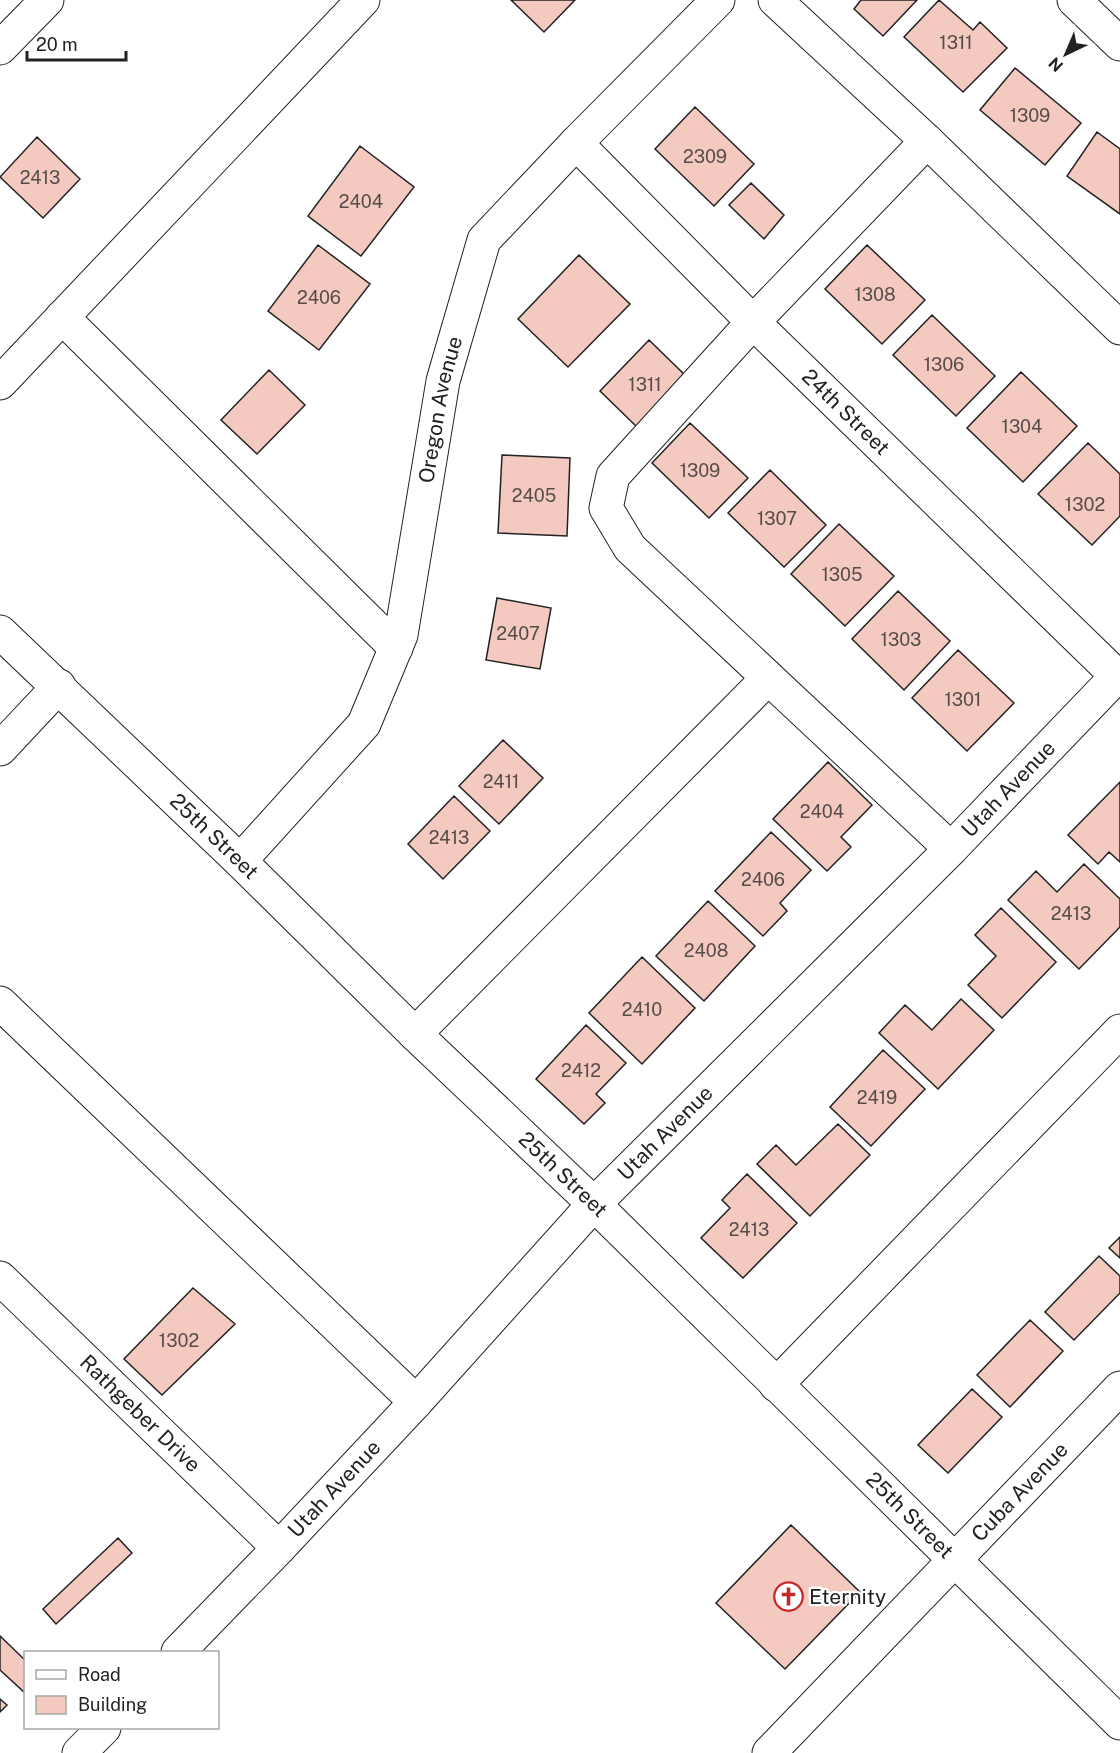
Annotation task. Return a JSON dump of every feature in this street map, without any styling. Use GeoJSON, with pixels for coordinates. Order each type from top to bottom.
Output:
{"type":"FeatureCollection","features":[{"type":"Feature","properties":{"kind":"street"},"geometry":{"type":"LineString","coordinates":[[0,48],[46,0]]}},
{"type":"Feature","properties":{"kind":"street"},"geometry":{"type":"LineString","coordinates":[[0,383],[363,0]]}},
{"type":"Feature","properties":{"kind":"street","name":"Oregon Avenue"},"geometry":{"type":"LineString","coordinates":[[240,861],[364,724],[396,648],[401,635],[443,381],[484,240],[576,143],[718,0]]}},
{"type":"Feature","properties":{"kind":"street"},"geometry":{"type":"LineString","coordinates":[[775,0],[927,141],[1120,328]]}},
{"type":"Feature","properties":{"kind":"street"},"geometry":{"type":"LineString","coordinates":[[1074,0],[1120,44]]}},
{"type":"Feature","properties":{"kind":"street"},"geometry":{"type":"LineString","coordinates":[[927,141],[753,322],[613,476],[606,507],[630,548],[951,849]]}},
{"type":"Feature","properties":{"kind":"street","name":"24th Street"},"geometry":{"type":"LineString","coordinates":[[576,143],[753,322],[1118,677]]}},
{"type":"Feature","properties":{"kind":"street"},"geometry":{"type":"LineString","coordinates":[[62,317],[396,648]]}},
{"type":"Feature","properties":{"kind":"street","name":"25th Street"},"geometry":{"type":"LineString","coordinates":[[0,632],[594,1204],[1120,1723]]}},
{"type":"Feature","properties":{"kind":"street","name":"Utah Avenue"},"geometry":{"type":"LineString","coordinates":[[180,1651],[416,1402],[594,1204],[951,849],[1118,677]]}},
{"type":"Feature","properties":{"kind":"street"},"geometry":{"type":"LineString","coordinates":[[415,1034],[768,678]]}},
{"type":"Feature","properties":{"kind":"street"},"geometry":{"type":"LineString","coordinates":[[0,749],[59,687]]}},
{"type":"Feature","properties":{"kind":"street"},"geometry":{"type":"LineString","coordinates":[[0,1003],[416,1402]]}},
{"type":"Feature","properties":{"kind":"street"},"geometry":{"type":"LineString","coordinates":[[776,1385],[1120,1031]]}},
{"type":"Feature","properties":{"kind":"street","name":"Rathgeber Drive"},"geometry":{"type":"LineString","coordinates":[[0,1278],[279,1548]]}},
{"type":"Feature","properties":{"kind":"street","name":"Cuba Avenue"},"geometry":{"type":"LineString","coordinates":[[770,1753],[1120,1388]]}},
{"type":"Feature","properties":{"kind":"street"},"geometry":{"type":"LineString","coordinates":[[80,1753],[103,1729]]}},
{"type":"Feature","properties":{"kind":"building"},"geometry":{"type":"Polygon","coordinates":[[[511,0],[575,0],[544,32],[511,0]]]}},
{"type":"Feature","properties":{"kind":"building"},"geometry":{"type":"Polygon","coordinates":[[[861,0],[917,0],[883,36],[854,9],[861,0]]]}},
{"type":"Feature","properties":{"kind":"building"},"geometry":{"type":"Polygon","coordinates":[[[939,0],[973,30],[980,22],[1007,48],[963,92],[904,37],[939,0]]]}},
{"type":"Feature","properties":{"kind":"building"},"geometry":{"type":"Polygon","coordinates":[[[1015,68],[1081,123],[1045,165],[980,110],[1015,68]]]}},
{"type":"Feature","properties":{"kind":"building"},"geometry":{"type":"Polygon","coordinates":[[[695,107],[754,164],[714,206],[655,149],[695,107]]]}},
{"type":"Feature","properties":{"kind":"building"},"geometry":{"type":"Polygon","coordinates":[[[1097,132],[1120,149],[1120,214],[1067,176],[1097,132]]]}},
{"type":"Feature","properties":{"kind":"building"},"geometry":{"type":"Polygon","coordinates":[[[37,137],[80,179],[43,218],[0,177],[37,137]]]}},
{"type":"Feature","properties":{"kind":"building"},"geometry":{"type":"Polygon","coordinates":[[[360,146],[414,187],[361,256],[308,216],[360,146]]]}},
{"type":"Feature","properties":{"kind":"building"},"geometry":{"type":"Polygon","coordinates":[[[751,183],[784,215],[764,239],[729,205],[751,183]]]}},
{"type":"Feature","properties":{"kind":"building"},"geometry":{"type":"Polygon","coordinates":[[[318,245],[370,284],[319,350],[268,311],[318,245]]]}},
{"type":"Feature","properties":{"kind":"building"},"geometry":{"type":"Polygon","coordinates":[[[867,245],[925,300],[882,344],[825,289],[867,245]]]}},
{"type":"Feature","properties":{"kind":"building"},"geometry":{"type":"Polygon","coordinates":[[[579,255],[630,304],[568,367],[518,319],[579,255]]]}},
{"type":"Feature","properties":{"kind":"building"},"geometry":{"type":"Polygon","coordinates":[[[932,315],[995,376],[956,416],[893,355],[932,315]]]}},
{"type":"Feature","properties":{"kind":"building"},"geometry":{"type":"Polygon","coordinates":[[[649,340],[689,379],[640,430],[600,391],[649,340]]]}},
{"type":"Feature","properties":{"kind":"building"},"geometry":{"type":"Polygon","coordinates":[[[269,370],[305,405],[257,454],[221,420],[269,370]]]}},
{"type":"Feature","properties":{"kind":"building"},"geometry":{"type":"Polygon","coordinates":[[[1021,372],[1077,426],[1023,482],[967,428],[1021,372]]]}},
{"type":"Feature","properties":{"kind":"building"},"geometry":{"type":"Polygon","coordinates":[[[690,423],[748,478],[709,518],[652,463],[690,423]]]}},
{"type":"Feature","properties":{"kind":"building"},"geometry":{"type":"Polygon","coordinates":[[[1088,443],[1120,474],[1120,516],[1092,545],[1038,494],[1088,443]]]}},
{"type":"Feature","properties":{"kind":"building"},"geometry":{"type":"Polygon","coordinates":[[[502,455],[570,458],[567,536],[498,533],[502,455]]]}},
{"type":"Feature","properties":{"kind":"building"},"geometry":{"type":"Polygon","coordinates":[[[770,470],[826,525],[784,567],[728,513],[770,470]]]}},
{"type":"Feature","properties":{"kind":"building"},"geometry":{"type":"Polygon","coordinates":[[[839,524],[894,576],[845,626],[791,574],[839,524]]]}},
{"type":"Feature","properties":{"kind":"building"},"geometry":{"type":"Polygon","coordinates":[[[898,591],[950,641],[904,690],[852,639],[898,591]]]}},
{"type":"Feature","properties":{"kind":"building"},"geometry":{"type":"Polygon","coordinates":[[[497,598],[551,608],[540,669],[486,660],[497,598]]]}},
{"type":"Feature","properties":{"kind":"building"},"geometry":{"type":"Polygon","coordinates":[[[958,650],[1014,703],[967,751],[912,698],[958,650]]]}},
{"type":"Feature","properties":{"kind":"building"},"geometry":{"type":"Polygon","coordinates":[[[503,740],[543,778],[499,824],[459,786],[503,740]]]}},
{"type":"Feature","properties":{"kind":"building"},"geometry":{"type":"Polygon","coordinates":[[[828,762],[872,805],[841,837],[851,847],[827,871],[773,819],[828,762]]]}},
{"type":"Feature","properties":{"kind":"building"},"geometry":{"type":"Polygon","coordinates":[[[1120,782],[1120,862],[1109,852],[1098,864],[1068,835],[1120,782]]]}},
{"type":"Feature","properties":{"kind":"building"},"geometry":{"type":"Polygon","coordinates":[[[454,796],[490,831],[443,879],[408,844],[454,796]]]}},
{"type":"Feature","properties":{"kind":"building"},"geometry":{"type":"Polygon","coordinates":[[[771,832],[811,870],[780,903],[787,911],[763,936],[715,891],[771,832]]]}},
{"type":"Feature","properties":{"kind":"building"},"geometry":{"type":"Polygon","coordinates":[[[1084,864],[1120,899],[1120,927],[1079,969],[1008,900],[1036,871],[1057,892],[1084,864]]]}},
{"type":"Feature","properties":{"kind":"building"},"geometry":{"type":"Polygon","coordinates":[[[708,901],[755,946],[704,1001],[656,956],[708,901]]]}},
{"type":"Feature","properties":{"kind":"building"},"geometry":{"type":"Polygon","coordinates":[[[1001,908],[1056,962],[1002,1018],[968,985],[996,956],[975,935],[1001,908]]]}},
{"type":"Feature","properties":{"kind":"building"},"geometry":{"type":"Polygon","coordinates":[[[642,957],[695,1008],[642,1064],[589,1013],[642,957]]]}},
{"type":"Feature","properties":{"kind":"building"},"geometry":{"type":"Polygon","coordinates":[[[961,999],[994,1030],[938,1089],[879,1033],[905,1005],[932,1030],[961,999]]]}},
{"type":"Feature","properties":{"kind":"building"},"geometry":{"type":"Polygon","coordinates":[[[586,1025],[626,1063],[596,1094],[605,1103],[584,1124],[536,1079],[586,1025]]]}},
{"type":"Feature","properties":{"kind":"building"},"geometry":{"type":"Polygon","coordinates":[[[883,1050],[925,1089],[871,1146],[830,1107],[883,1050]]]}},
{"type":"Feature","properties":{"kind":"building"},"geometry":{"type":"Polygon","coordinates":[[[838,1124],[870,1155],[810,1216],[757,1164],[776,1145],[796,1165],[838,1124]]]}},
{"type":"Feature","properties":{"kind":"building"},"geometry":{"type":"Polygon","coordinates":[[[747,1174],[797,1223],[743,1278],[701,1238],[730,1208],[722,1200],[747,1174]]]}},
{"type":"Feature","properties":{"kind":"building"},"geometry":{"type":"Polygon","coordinates":[[[1120,1237],[1120,1258],[1109,1248],[1120,1237]]]}},
{"type":"Feature","properties":{"kind":"building"},"geometry":{"type":"Polygon","coordinates":[[[1099,1256],[1120,1276],[1120,1293],[1074,1340],[1045,1312],[1099,1256]]]}},
{"type":"Feature","properties":{"kind":"building"},"geometry":{"type":"Polygon","coordinates":[[[193,1288],[235,1324],[162,1395],[124,1359],[193,1288]]]}},
{"type":"Feature","properties":{"kind":"building"},"geometry":{"type":"Polygon","coordinates":[[[1030,1320],[1063,1351],[1010,1407],[977,1375],[1030,1320]]]}},
{"type":"Feature","properties":{"kind":"building"},"geometry":{"type":"Polygon","coordinates":[[[972,1389],[1002,1417],[948,1473],[918,1445],[972,1389]]]}},
{"type":"Feature","properties":{"kind":"building","name":"Eternity"},"geometry":{"type":"Polygon","coordinates":[[[791,1525],[860,1592],[785,1669],[716,1603],[791,1525]]]}},
{"type":"Feature","properties":{"kind":"building"},"geometry":{"type":"Polygon","coordinates":[[[118,1538],[132,1553],[56,1624],[43,1609],[118,1538]]]}},
{"type":"Feature","properties":{"kind":"building"},"geometry":{"type":"Polygon","coordinates":[[[0,1636],[24,1659],[24,1692],[0,1670],[0,1636]]]}},
{"type":"Feature","properties":{"kind":"building"},"geometry":{"type":"Polygon","coordinates":[[[0,1699],[7,1705],[0,1712],[0,1699]]]}},
{"type":"Feature","properties":{"kind":"place","name":"Eternity"},"geometry":{"type":"Point","coordinates":[788,1597]}}]}
